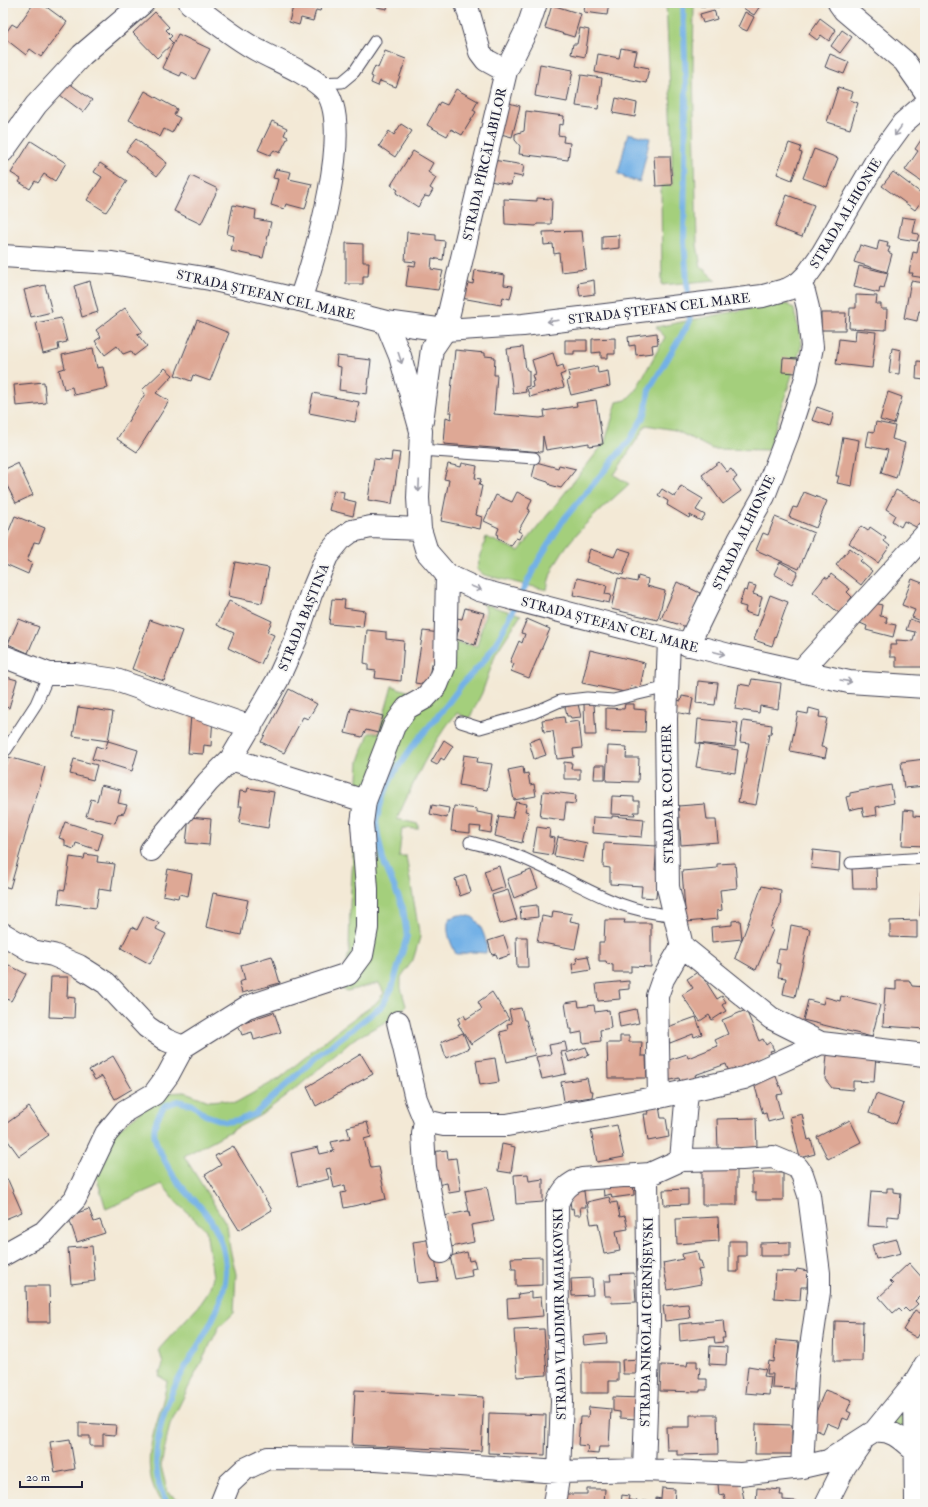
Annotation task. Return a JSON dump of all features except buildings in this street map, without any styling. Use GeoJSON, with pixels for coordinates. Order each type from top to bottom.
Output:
{"type":"FeatureCollection","features":[{"type":"Feature","properties":{"kind":"street"},"geometry":{"type":"LineString","coordinates":[[3,151],[36,105],[82,55],[143,3]]}},
{"type":"Feature","properties":{"kind":"street"},"geometry":{"type":"LineString","coordinates":[[190,3],[256,50],[303,74],[322,89],[335,119],[334,156],[330,190],[311,269],[300,300]]}},
{"type":"Feature","properties":{"kind":"street"},"geometry":{"type":"LineString","coordinates":[[466,3],[480,52],[486,60],[506,72]]}},
{"type":"Feature","properties":{"kind":"street","name":"STRADA PÎRCĂLABILOR"},"geometry":{"type":"LineString","coordinates":[[445,330],[506,72],[528,27],[536,3]]}},
{"type":"Feature","properties":{"kind":"street"},"geometry":{"type":"LineString","coordinates":[[845,5],[904,61],[925,91]]}},
{"type":"Feature","properties":{"kind":"street","name":"STRADA ALHIONIE"},"geometry":{"type":"LineString","coordinates":[[678,642],[764,496],[788,434],[806,378],[812,347],[808,308],[804,292],[799,283],[822,254],[879,156],[903,123],[925,104]]}},
{"type":"Feature","properties":{"kind":"street","name":"STRADA ȘTEFAN CEL MARE"},"geometry":{"type":"LineString","coordinates":[[3,256],[112,263],[210,279],[386,322],[445,330],[523,325],[702,302],[763,296],[788,289],[799,283]]}},
{"type":"Feature","properties":{"kind":"street","name":"STRADA ȘTEFAN CEL MARE"},"geometry":{"type":"LineString","coordinates":[[386,322],[400,356],[420,441]]}},
{"type":"Feature","properties":{"kind":"street","name":"STRADA ȘTEFAN CEL MARE"},"geometry":{"type":"LineString","coordinates":[[445,330],[432,349],[420,441],[418,498],[420,529],[427,552],[448,576],[479,590],[678,642],[801,671],[850,682],[925,687]]}},
{"type":"Feature","properties":{"kind":"street","name":"STRADA BAȘTINA"},"geometry":{"type":"LineString","coordinates":[[151,850],[208,782],[231,759],[277,681],[296,639],[311,594],[327,556],[340,540],[352,531],[371,527],[420,529]]}},
{"type":"Feature","properties":{"kind":"street"},"geometry":{"type":"LineString","coordinates":[[801,671],[925,535]]}},
{"type":"Feature","properties":{"kind":"street"},"geometry":{"type":"LineString","coordinates":[[3,1255],[44,1232],[75,1199],[106,1134],[125,1111],[154,1094],[168,1076],[183,1047],[247,1007],[348,974],[362,955],[367,928],[367,889],[362,823],[365,801],[394,726],[407,708],[425,698],[437,685],[445,665],[448,576]]}},
{"type":"Feature","properties":{"kind":"street","name":"STRADA R. COLCHER"},"geometry":{"type":"LineString","coordinates":[[678,642],[668,687],[668,887],[682,946]]}},
{"type":"Feature","properties":{"kind":"street"},"geometry":{"type":"LineString","coordinates":[[3,656],[49,674],[75,674],[116,680],[251,726]]}},
{"type":"Feature","properties":{"kind":"street"},"geometry":{"type":"LineString","coordinates":[[231,759],[365,801]]}},
{"type":"Feature","properties":{"kind":"street"},"geometry":{"type":"LineString","coordinates":[[3,934],[32,951],[53,955],[90,972],[106,983],[147,1027],[166,1040],[183,1047]]}},
{"type":"Feature","properties":{"kind":"street"},"geometry":{"type":"LineString","coordinates":[[659,1098],[658,996],[663,979],[682,946],[771,1018],[821,1043],[925,1054]]}},
{"type":"Feature","properties":{"kind":"street"},"geometry":{"type":"LineString","coordinates":[[398,1022],[416,1099],[425,1120],[423,1134],[424,1166],[441,1252]]}},
{"type":"Feature","properties":{"kind":"street"},"geometry":{"type":"LineString","coordinates":[[425,1120],[444,1125],[507,1125],[659,1098],[744,1078],[821,1043]]}},
{"type":"Feature","properties":{"kind":"street"},"geometry":{"type":"LineString","coordinates":[[681,1160],[687,1091]]}},
{"type":"Feature","properties":{"kind":"street"},"geometry":{"type":"LineString","coordinates":[[650,1174],[681,1160],[742,1160],[773,1157],[790,1162],[797,1167],[802,1174],[809,1195],[819,1274],[819,1292],[807,1374],[802,1467]]}},
{"type":"Feature","properties":{"kind":"street","name":"STRADA NIKOLAI CERNÎȘEVSKI"},"geometry":{"type":"LineString","coordinates":[[644,1470],[649,1322],[647,1180],[650,1174]]}},
{"type":"Feature","properties":{"kind":"street","name":"STRADA VLADIMIR MAIAKOVSKI"},"geometry":{"type":"LineString","coordinates":[[554,1504],[558,1472],[562,1401],[558,1322],[557,1204],[561,1195],[573,1182],[582,1179],[650,1174]]}},
{"type":"Feature","properties":{"kind":"street"},"geometry":{"type":"LineString","coordinates":[[826,1504],[846,1466],[920,1373]]}},
{"type":"Feature","properties":{"kind":"street"},"geometry":{"type":"LineString","coordinates":[[916,1504],[915,1451],[920,1373]]}},
{"type":"Feature","properties":{"kind":"street"},"geometry":{"type":"LineString","coordinates":[[222,1504],[229,1484],[245,1469],[268,1458],[294,1457],[376,1459],[558,1472],[644,1470],[741,1474],[802,1467],[828,1461],[870,1434],[884,1430],[894,1434],[915,1451]]}},
{"type":"Feature","properties":{"kind":"lane"},"geometry":{"type":"LineString","coordinates":[[322,89],[342,82],[354,72],[375,41]]}},
{"type":"Feature","properties":{"kind":"lane"},"geometry":{"type":"LineString","coordinates":[[420,441],[534,458]]}},
{"type":"Feature","properties":{"kind":"lane"},"geometry":{"type":"LineString","coordinates":[[6,750],[36,704],[49,674]]}},
{"type":"Feature","properties":{"kind":"lane"},"geometry":{"type":"LineString","coordinates":[[461,722],[480,728],[534,713],[560,701],[587,698],[613,700],[668,687]]}},
{"type":"Feature","properties":{"kind":"lane"},"geometry":{"type":"LineString","coordinates":[[470,842],[520,856],[592,892],[638,911],[675,915]]}},
{"type":"Feature","properties":{"kind":"lane"},"geometry":{"type":"LineString","coordinates":[[851,863],[925,858]]}},
{"type":"Feature","properties":{"kind":"green space"},"geometry":{"type":"Polygon","coordinates":[[[666,3],[694,3],[693,67],[697,245],[701,267],[716,280],[662,285],[661,186],[672,185],[672,133],[666,3]]]}},
{"type":"Feature","properties":{"kind":"green space"},"geometry":{"type":"Polygon","coordinates":[[[787,304],[794,309],[802,344],[768,450],[712,449],[675,430],[646,425],[614,475],[629,484],[591,519],[567,545],[551,575],[547,590],[484,575],[477,569],[486,537],[519,551],[605,442],[617,402],[626,400],[635,391],[665,337],[656,327],[747,309],[787,304]]]}},
{"type":"Feature","properties":{"kind":"green space"},"geometry":{"type":"Polygon","coordinates":[[[484,604],[521,615],[496,653],[482,693],[469,719],[457,713],[448,724],[423,764],[397,819],[418,824],[418,829],[402,828],[399,856],[406,856],[420,937],[413,960],[401,977],[401,988],[406,1006],[391,1019],[354,1039],[299,1086],[261,1115],[184,1156],[227,1225],[230,1249],[236,1274],[234,1313],[219,1327],[170,1424],[161,1466],[168,1493],[186,1504],[162,1504],[154,1488],[150,1472],[149,1457],[151,1443],[164,1398],[167,1381],[159,1376],[163,1364],[159,1349],[198,1306],[209,1290],[213,1277],[206,1230],[177,1203],[162,1184],[106,1209],[95,1172],[111,1135],[165,1093],[185,1092],[209,1101],[222,1100],[235,1103],[280,1078],[342,1027],[376,1003],[384,993],[379,983],[347,991],[336,987],[346,965],[349,952],[350,905],[359,761],[369,733],[379,733],[392,686],[416,694],[430,686],[445,641],[477,646],[486,611],[484,604]]]}},
{"type":"Feature","properties":{"kind":"green space"},"geometry":{"type":"Polygon","coordinates":[[[908,1406],[911,1439],[888,1426],[908,1406]]]}},
{"type":"Feature","properties":{"kind":"water"},"geometry":{"type":"Polygon","coordinates":[[[628,133],[650,138],[640,182],[624,178],[625,176],[618,174],[628,133]]]}},
{"type":"Feature","properties":{"kind":"water"},"geometry":{"type":"Polygon","coordinates":[[[459,915],[470,916],[477,921],[482,929],[487,949],[486,953],[472,952],[456,954],[450,941],[448,922],[450,918],[459,915]]]}},
{"type":"Feature","properties":{"kind":"waterway"},"geometry":{"type":"LineString","coordinates":[[169,1504],[162,1493],[158,1481],[156,1466],[162,1422],[170,1397],[216,1312],[225,1282],[226,1264],[219,1236],[210,1219],[178,1182],[157,1146],[154,1134],[157,1118],[164,1106],[178,1101],[193,1105],[205,1115],[226,1122],[239,1120],[255,1114],[315,1058],[382,1006],[392,988],[407,936],[403,908],[383,860],[378,835],[376,822],[383,796],[394,773],[412,747],[463,683],[483,662],[496,644],[538,561],[564,519],[630,440],[645,414],[649,390],[690,321],[684,241],[686,91],[683,3]]}}]}
